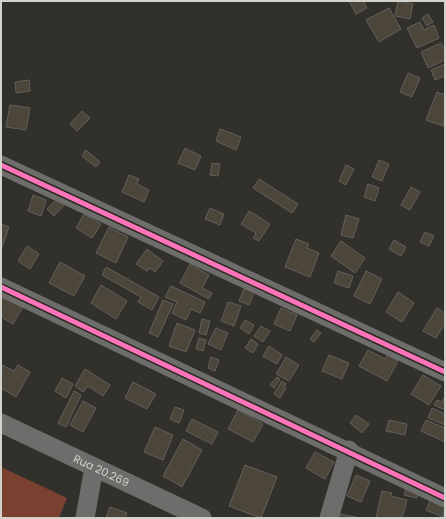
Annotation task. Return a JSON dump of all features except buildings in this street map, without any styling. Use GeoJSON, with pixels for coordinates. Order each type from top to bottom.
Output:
{"type":"FeatureCollection","features":[{"type":"Feature","properties":{"kind":"street"},"geometry":{"type":"LineString","coordinates":[[1,165],[445,372]]}},
{"type":"Feature","properties":{"kind":"street"},"geometry":{"type":"LineString","coordinates":[[1,287],[349,450],[445,498]]}},
{"type":"Feature","properties":{"kind":"street","name":"Rua 20.269"},"geometry":{"type":"LineString","coordinates":[[1,423],[202,518]]}},
{"type":"Feature","properties":{"kind":"street"},"geometry":{"type":"LineString","coordinates":[[329,518],[349,450]]}},
{"type":"Feature","properties":{"kind":"street"},"geometry":{"type":"LineString","coordinates":[[85,518],[94,467]]}},
{"type":"Feature","properties":{"kind":"shaded area"},"geometry":{"type":"Polygon","coordinates":[[[1,467],[67,498],[59,518],[1,518],[1,467]]]}},
{"type":"Feature","properties":{"kind":"cycle path"},"geometry":{"type":"LineString","coordinates":[[1,165],[445,372]]}},
{"type":"Feature","properties":{"kind":"cycle path"},"geometry":{"type":"LineString","coordinates":[[1,287],[445,498]]}}]}
